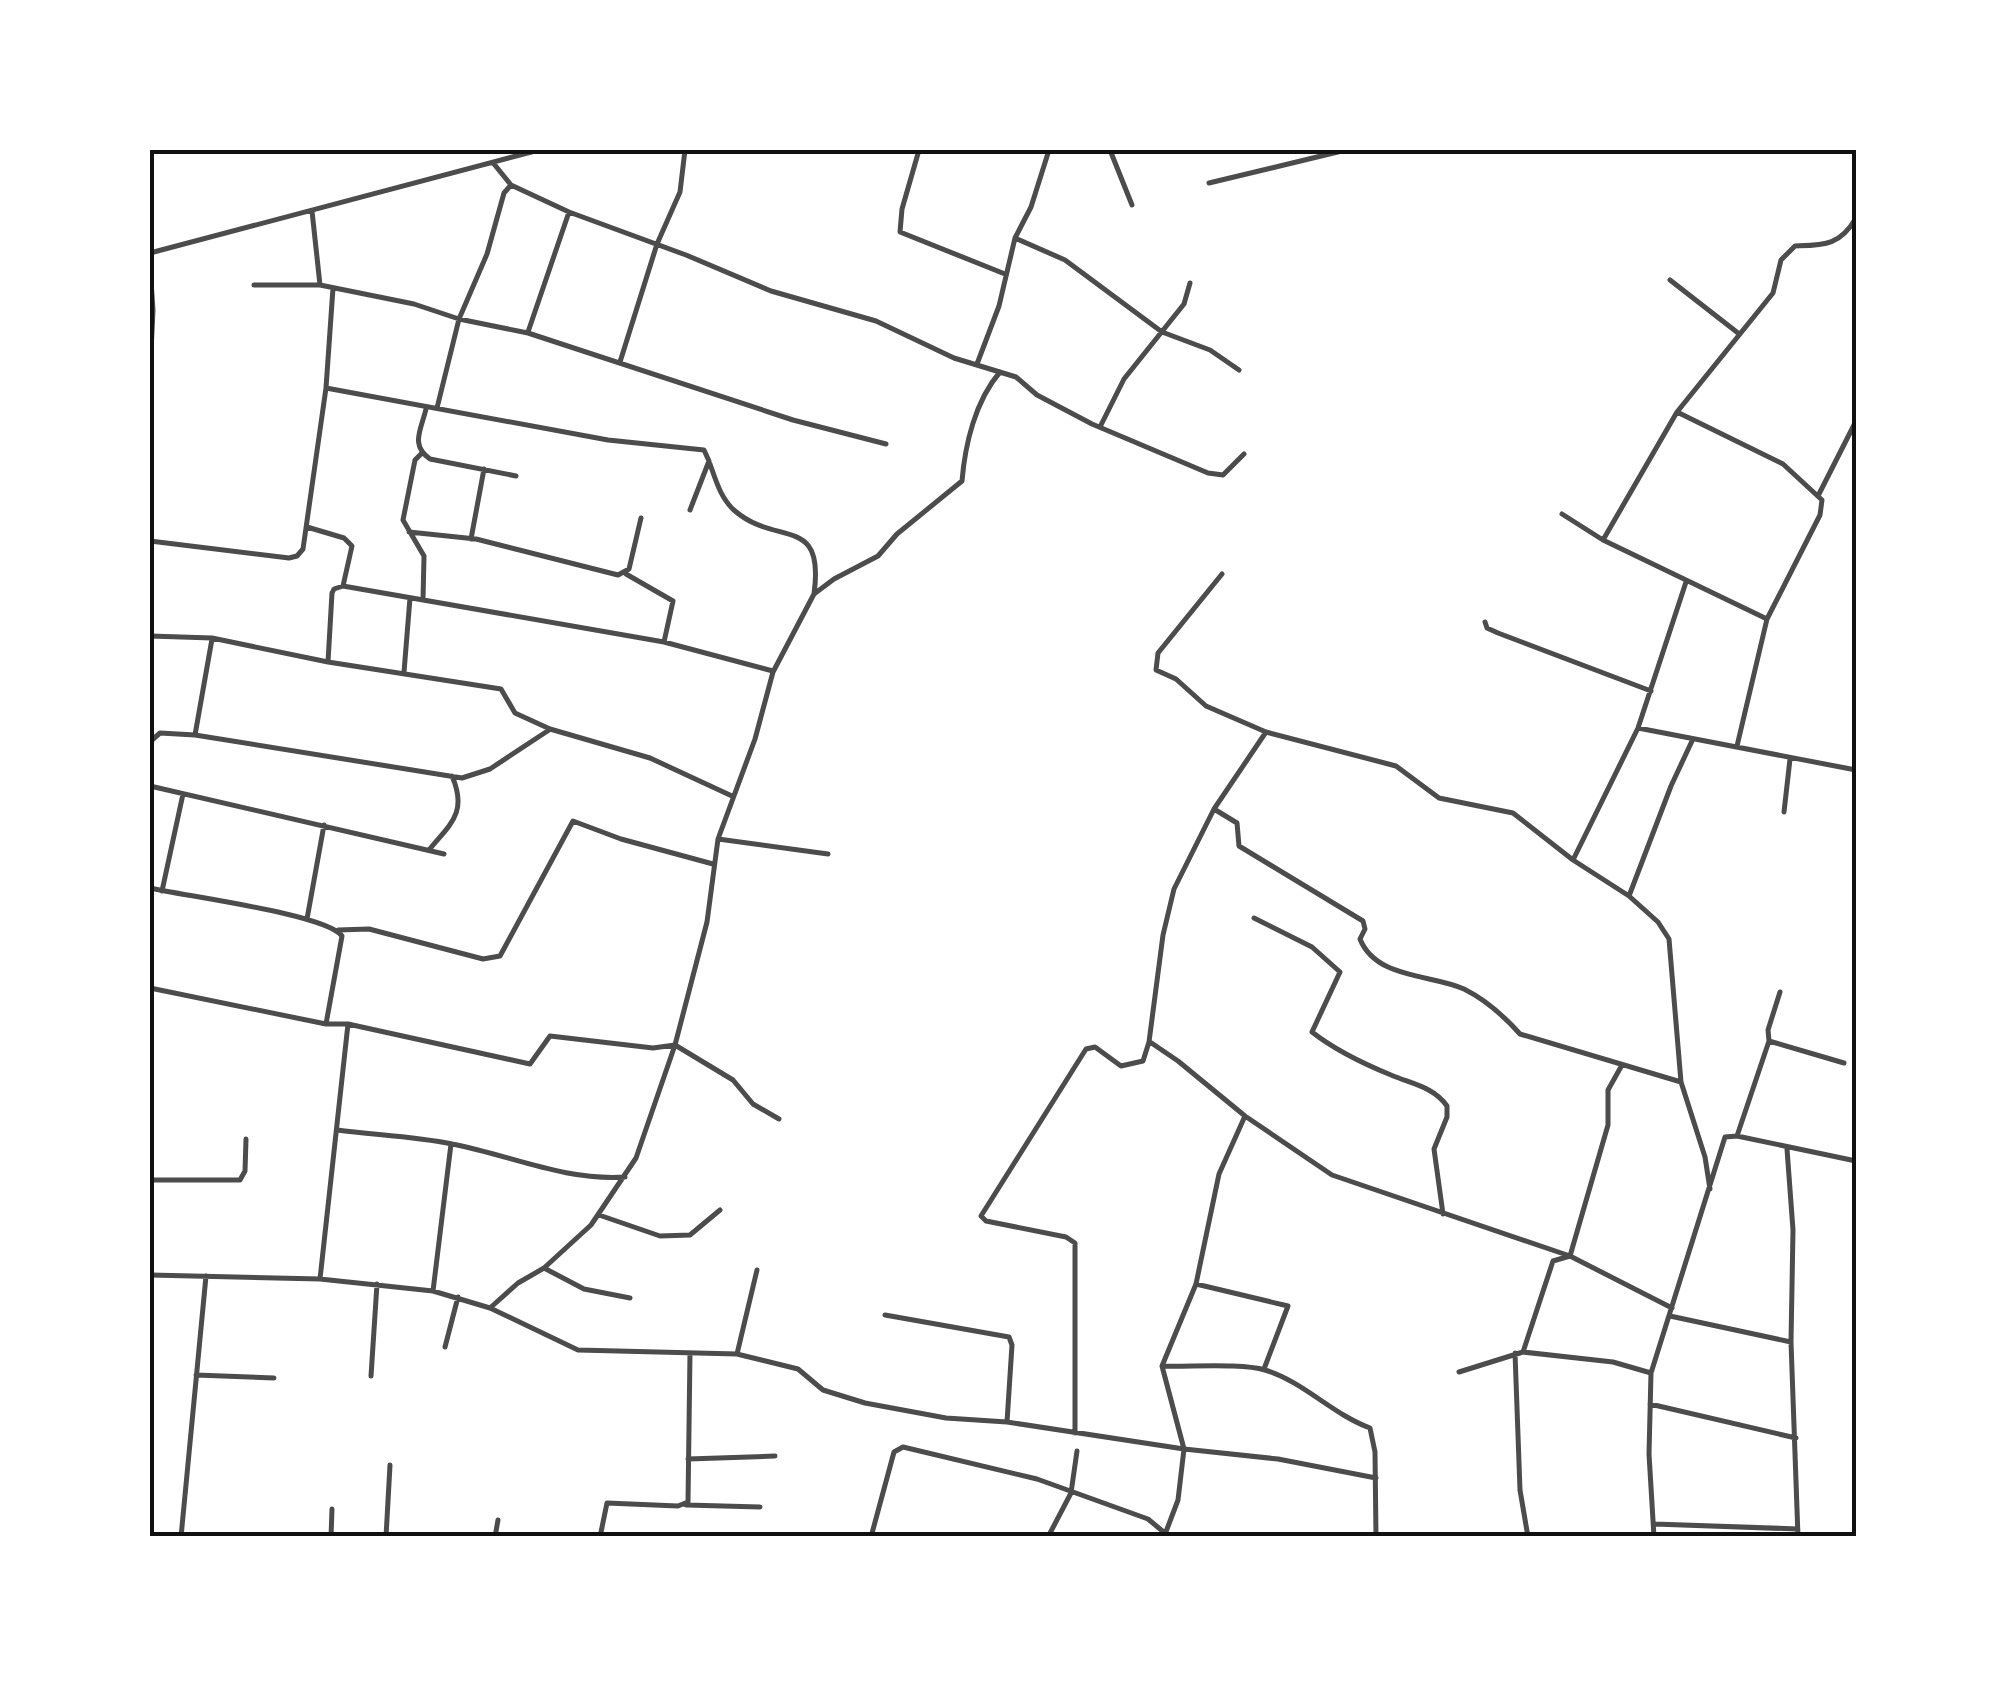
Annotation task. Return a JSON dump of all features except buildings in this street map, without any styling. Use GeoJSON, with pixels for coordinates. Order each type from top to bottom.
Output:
{"type":"FeatureCollection","features":[{"type":"Feature","properties":{"kind":"street"},"geometry":{"type":"LineString","coordinates":[[150,253],[539,150]]}},
{"type":"Feature","properties":{"kind":"street"},"geometry":{"type":"LineString","coordinates":[[620,362],[657,244],[680,192],[685,150]]}},
{"type":"Feature","properties":{"kind":"street"},"geometry":{"type":"LineString","coordinates":[[919,150],[902,209],[900,232],[1006,274]]}},
{"type":"Feature","properties":{"kind":"street"},"geometry":{"type":"LineString","coordinates":[[977,365],[999,306],[1015,238],[1032,207],[1049,150]]}},
{"type":"Feature","properties":{"kind":"street"},"geometry":{"type":"LineString","coordinates":[[1110,150],[1132,205]]}},
{"type":"Feature","properties":{"kind":"street"},"geometry":{"type":"LineString","coordinates":[[1208,183],[1346,150]]}},
{"type":"Feature","properties":{"kind":"street"},"geometry":{"type":"LineString","coordinates":[[494,164],[511,184],[569,212],[771,291],[876,322],[977,365],[1016,377],[1036,395],[1208,473],[1224,475],[1244,454]]}},
{"type":"Feature","properties":{"kind":"street"},"geometry":{"type":"LineString","coordinates":[[436,409],[459,320],[487,254],[504,193],[511,184]]}},
{"type":"Feature","properties":{"kind":"street"},"geometry":{"type":"LineString","coordinates":[[312,211],[320,285]]}},
{"type":"Feature","properties":{"kind":"street"},"geometry":{"type":"LineString","coordinates":[[528,333],[569,212]]}},
{"type":"Feature","properties":{"kind":"street"},"geometry":{"type":"LineString","coordinates":[[1603,540],[1677,412],[1773,293],[1781,260],[1795,246],[1831,244],[1856,218]]}},
{"type":"Feature","properties":{"kind":"street"},"geometry":{"type":"LineString","coordinates":[[1015,238],[1065,260],[1162,332],[1210,350],[1240,370]]}},
{"type":"Feature","properties":{"kind":"street"},"geometry":{"type":"LineString","coordinates":[[150,268],[154,310],[150,373]]}},
{"type":"Feature","properties":{"kind":"street"},"geometry":{"type":"LineString","coordinates":[[1670,280],[1738,333]]}},
{"type":"Feature","properties":{"kind":"street"},"geometry":{"type":"LineString","coordinates":[[1100,427],[1124,379],[1184,304],[1190,283]]}},
{"type":"Feature","properties":{"kind":"street"},"geometry":{"type":"LineString","coordinates":[[254,286],[320,285],[414,304],[459,320],[528,333],[758,410],[886,444]]}},
{"type":"Feature","properties":{"kind":"street"},"geometry":{"type":"LineString","coordinates":[[150,541],[289,558],[303,549],[326,388],[334,288]]}},
{"type":"Feature","properties":{"kind":"street"},"geometry":{"type":"LineString","coordinates":[[814,594],[878,556],[897,534],[962,481],[965,448],[990,384],[1000,372]]}},
{"type":"Feature","properties":{"kind":"street"},"geometry":{"type":"LineString","coordinates":[[326,388],[608,440],[704,450],[720,491],[738,514],[806,541],[818,568],[814,594],[773,672],[756,739],[718,839],[708,922],[658,1101],[636,1158],[599,1216],[544,1268],[518,1283],[490,1308]]}},
{"type":"Feature","properties":{"kind":"street"},"geometry":{"type":"LineString","coordinates":[[426,409],[418,444],[422,454],[430,459],[516,476]]}},
{"type":"Feature","properties":{"kind":"street"},"geometry":{"type":"LineString","coordinates":[[1677,412],[1783,464],[1822,500],[1820,515],[1767,618],[1737,746]]}},
{"type":"Feature","properties":{"kind":"street"},"geometry":{"type":"LineString","coordinates":[[1819,496],[1856,421]]}},
{"type":"Feature","properties":{"kind":"street"},"geometry":{"type":"LineString","coordinates":[[422,454],[415,460],[403,520],[424,556],[423,600]]}},
{"type":"Feature","properties":{"kind":"street"},"geometry":{"type":"LineString","coordinates":[[690,510],[709,461]]}},
{"type":"Feature","properties":{"kind":"street"},"geometry":{"type":"LineString","coordinates":[[471,538],[484,470]]}},
{"type":"Feature","properties":{"kind":"street"},"geometry":{"type":"LineString","coordinates":[[1562,514],[1603,540],[1767,618]]}},
{"type":"Feature","properties":{"kind":"street"},"geometry":{"type":"LineString","coordinates":[[626,574],[641,518]]}},
{"type":"Feature","properties":{"kind":"street"},"geometry":{"type":"LineString","coordinates":[[307,527],[350,542],[344,586]]}},
{"type":"Feature","properties":{"kind":"street"},"geometry":{"type":"LineString","coordinates":[[410,532],[471,538],[626,574],[673,601],[664,642]]}},
{"type":"Feature","properties":{"kind":"street"},"geometry":{"type":"LineString","coordinates":[[1222,574],[1158,652],[1156,670],[1176,680],[1206,706],[1266,732],[1396,766],[1439,798],[1512,813],[1573,860],[1629,896],[1658,922],[1669,939],[1681,1082],[1700,1136],[1710,1189]]}},
{"type":"Feature","properties":{"kind":"street"},"geometry":{"type":"LineString","coordinates":[[1573,860],[1638,728],[1686,582]]}},
{"type":"Feature","properties":{"kind":"street"},"geometry":{"type":"LineString","coordinates":[[328,662],[332,592],[344,586],[664,642],[773,672]]}},
{"type":"Feature","properties":{"kind":"street"},"geometry":{"type":"LineString","coordinates":[[404,672],[410,598]]}},
{"type":"Feature","properties":{"kind":"street"},"geometry":{"type":"LineString","coordinates":[[1484,622],[1498,633],[1652,692]]}},
{"type":"Feature","properties":{"kind":"street"},"geometry":{"type":"LineString","coordinates":[[150,636],[212,638],[328,662],[501,689],[514,714],[550,729],[650,758],[733,796]]}},
{"type":"Feature","properties":{"kind":"street"},"geometry":{"type":"LineString","coordinates":[[195,734],[212,638]]}},
{"type":"Feature","properties":{"kind":"street"},"geometry":{"type":"LineString","coordinates":[[1638,728],[1856,770]]}},
{"type":"Feature","properties":{"kind":"street"},"geometry":{"type":"LineString","coordinates":[[150,731],[195,734],[462,778],[490,769],[550,729]]}},
{"type":"Feature","properties":{"kind":"street"},"geometry":{"type":"LineString","coordinates":[[1075,1433],[1074,1243],[1066,1237],[986,1221],[981,1216],[1086,1049],[1095,1047],[1121,1066],[1144,1061],[1174,888],[1214,809],[1266,732]]}},
{"type":"Feature","properties":{"kind":"street"},"geometry":{"type":"LineString","coordinates":[[150,750],[152,740],[160,733]]}},
{"type":"Feature","properties":{"kind":"street"},"geometry":{"type":"LineString","coordinates":[[1629,896],[1693,740]]}},
{"type":"Feature","properties":{"kind":"street"},"geometry":{"type":"LineString","coordinates":[[1784,812],[1790,759]]}},
{"type":"Feature","properties":{"kind":"street"},"geometry":{"type":"LineString","coordinates":[[429,850],[455,818],[459,798],[452,776]]}},
{"type":"Feature","properties":{"kind":"street"},"geometry":{"type":"LineString","coordinates":[[150,786],[444,854]]}},
{"type":"Feature","properties":{"kind":"street"},"geometry":{"type":"LineString","coordinates":[[162,890],[183,794]]}},
{"type":"Feature","properties":{"kind":"street"},"geometry":{"type":"LineString","coordinates":[[1214,809],[1236,823],[1239,846],[1364,921],[1360,939],[1364,948],[1397,972],[1464,989],[1502,1014],[1520,1034],[1681,1082]]}},
{"type":"Feature","properties":{"kind":"street"},"geometry":{"type":"LineString","coordinates":[[150,888],[306,919],[338,930],[370,929],[483,959],[500,956],[573,821],[621,839],[715,864]]}},
{"type":"Feature","properties":{"kind":"street"},"geometry":{"type":"LineString","coordinates":[[306,919],[324,824]]}},
{"type":"Feature","properties":{"kind":"street"},"geometry":{"type":"LineString","coordinates":[[718,839],[828,854]]}},
{"type":"Feature","properties":{"kind":"street"},"geometry":{"type":"LineString","coordinates":[[1254,918],[1312,947],[1340,972],[1312,1032],[1389,1074],[1434,1092],[1447,1106],[1447,1117],[1434,1149],[1443,1214]]}},
{"type":"Feature","properties":{"kind":"street"},"geometry":{"type":"LineString","coordinates":[[326,1024],[342,936],[338,930]]}},
{"type":"Feature","properties":{"kind":"street"},"geometry":{"type":"LineString","coordinates":[[150,988],[326,1024],[348,1024],[530,1064],[550,1036],[653,1048],[675,1045],[733,1080],[753,1104],[779,1118]]}},
{"type":"Feature","properties":{"kind":"street"},"geometry":{"type":"LineString","coordinates":[[1736,1136],[1768,1042],[1780,992]]}},
{"type":"Feature","properties":{"kind":"street"},"geometry":{"type":"LineString","coordinates":[[320,1279],[348,1024]]}},
{"type":"Feature","properties":{"kind":"street"},"geometry":{"type":"LineString","coordinates":[[1149,1042],[1245,1116],[1332,1175],[1570,1256],[1671,1312],[1791,1342]]}},
{"type":"Feature","properties":{"kind":"street"},"geometry":{"type":"LineString","coordinates":[[1768,1042],[1844,1063]]}},
{"type":"Feature","properties":{"kind":"street"},"geometry":{"type":"LineString","coordinates":[[1570,1256],[1608,1126],[1608,1090],[1622,1065]]}},
{"type":"Feature","properties":{"kind":"street"},"geometry":{"type":"LineString","coordinates":[[871,1537],[894,1452],[903,1447],[1038,1479],[1148,1519],[1166,1536],[1178,1500],[1184,1449],[1162,1366],[1196,1284],[1219,1174],[1245,1116]]}},
{"type":"Feature","properties":{"kind":"street"},"geometry":{"type":"LineString","coordinates":[[337,1130],[452,1144],[551,1171],[625,1177]]}},
{"type":"Feature","properties":{"kind":"street"},"geometry":{"type":"LineString","coordinates":[[1654,1537],[1649,1454],[1651,1374],[1724,1137],[1736,1136],[1856,1161]]}},
{"type":"Feature","properties":{"kind":"street"},"geometry":{"type":"LineString","coordinates":[[150,1180],[240,1180],[246,1139]]}},
{"type":"Feature","properties":{"kind":"street"},"geometry":{"type":"LineString","coordinates":[[433,1291],[452,1144]]}},
{"type":"Feature","properties":{"kind":"street"},"geometry":{"type":"LineString","coordinates":[[1786,1149],[1793,1230],[1791,1342],[1798,1537]]}},
{"type":"Feature","properties":{"kind":"street"},"geometry":{"type":"LineString","coordinates":[[599,1216],[660,1236],[690,1235],[720,1210]]}},
{"type":"Feature","properties":{"kind":"street"},"geometry":{"type":"LineString","coordinates":[[1523,1352],[1553,1261],[1570,1256]]}},
{"type":"Feature","properties":{"kind":"street"},"geometry":{"type":"LineString","coordinates":[[544,1268],[584,1289],[630,1298]]}},
{"type":"Feature","properties":{"kind":"street"},"geometry":{"type":"LineString","coordinates":[[737,1354],[758,1270]]}},
{"type":"Feature","properties":{"kind":"street"},"geometry":{"type":"LineString","coordinates":[[150,1275],[320,1279],[433,1291],[490,1308],[578,1350],[737,1354],[798,1369],[823,1390],[865,1403],[946,1418],[1007,1422],[1278,1459],[1376,1478]]}},
{"type":"Feature","properties":{"kind":"street"},"geometry":{"type":"LineString","coordinates":[[181,1537],[206,1276]]}},
{"type":"Feature","properties":{"kind":"street"},"geometry":{"type":"LineString","coordinates":[[371,1376],[377,1284]]}},
{"type":"Feature","properties":{"kind":"street"},"geometry":{"type":"LineString","coordinates":[[1196,1284],[1288,1306],[1264,1369]]}},
{"type":"Feature","properties":{"kind":"street"},"geometry":{"type":"LineString","coordinates":[[445,1348],[458,1297]]}},
{"type":"Feature","properties":{"kind":"street"},"geometry":{"type":"LineString","coordinates":[[884,1315],[1009,1336],[1012,1345],[1007,1422]]}},
{"type":"Feature","properties":{"kind":"street"},"geometry":{"type":"LineString","coordinates":[[1460,1372],[1523,1352],[1613,1362],[1651,1374]]}},
{"type":"Feature","properties":{"kind":"street"},"geometry":{"type":"LineString","coordinates":[[686,1505],[690,1353]]}},
{"type":"Feature","properties":{"kind":"street"},"geometry":{"type":"LineString","coordinates":[[1514,1354],[1520,1490],[1528,1537]]}},
{"type":"Feature","properties":{"kind":"street"},"geometry":{"type":"LineString","coordinates":[[1162,1366],[1264,1369],[1305,1390],[1352,1422],[1370,1428],[1376,1478],[1376,1537]]}},
{"type":"Feature","properties":{"kind":"street"},"geometry":{"type":"LineString","coordinates":[[196,1375],[274,1378]]}},
{"type":"Feature","properties":{"kind":"street"},"geometry":{"type":"LineString","coordinates":[[1650,1404],[1796,1438]]}},
{"type":"Feature","properties":{"kind":"street"},"geometry":{"type":"LineString","coordinates":[[1048,1537],[1071,1493],[1077,1451]]}},
{"type":"Feature","properties":{"kind":"street"},"geometry":{"type":"LineString","coordinates":[[688,1459],[775,1456]]}},
{"type":"Feature","properties":{"kind":"street"},"geometry":{"type":"LineString","coordinates":[[386,1537],[390,1465]]}},
{"type":"Feature","properties":{"kind":"street"},"geometry":{"type":"LineString","coordinates":[[600,1537],[607,1503],[760,1507]]}},
{"type":"Feature","properties":{"kind":"street"},"geometry":{"type":"LineString","coordinates":[[331,1537],[332,1509]]}},
{"type":"Feature","properties":{"kind":"street"},"geometry":{"type":"LineString","coordinates":[[496,1537],[498,1520]]}},
{"type":"Feature","properties":{"kind":"street"},"geometry":{"type":"LineString","coordinates":[[1654,1524],[1798,1529]]}}]}
